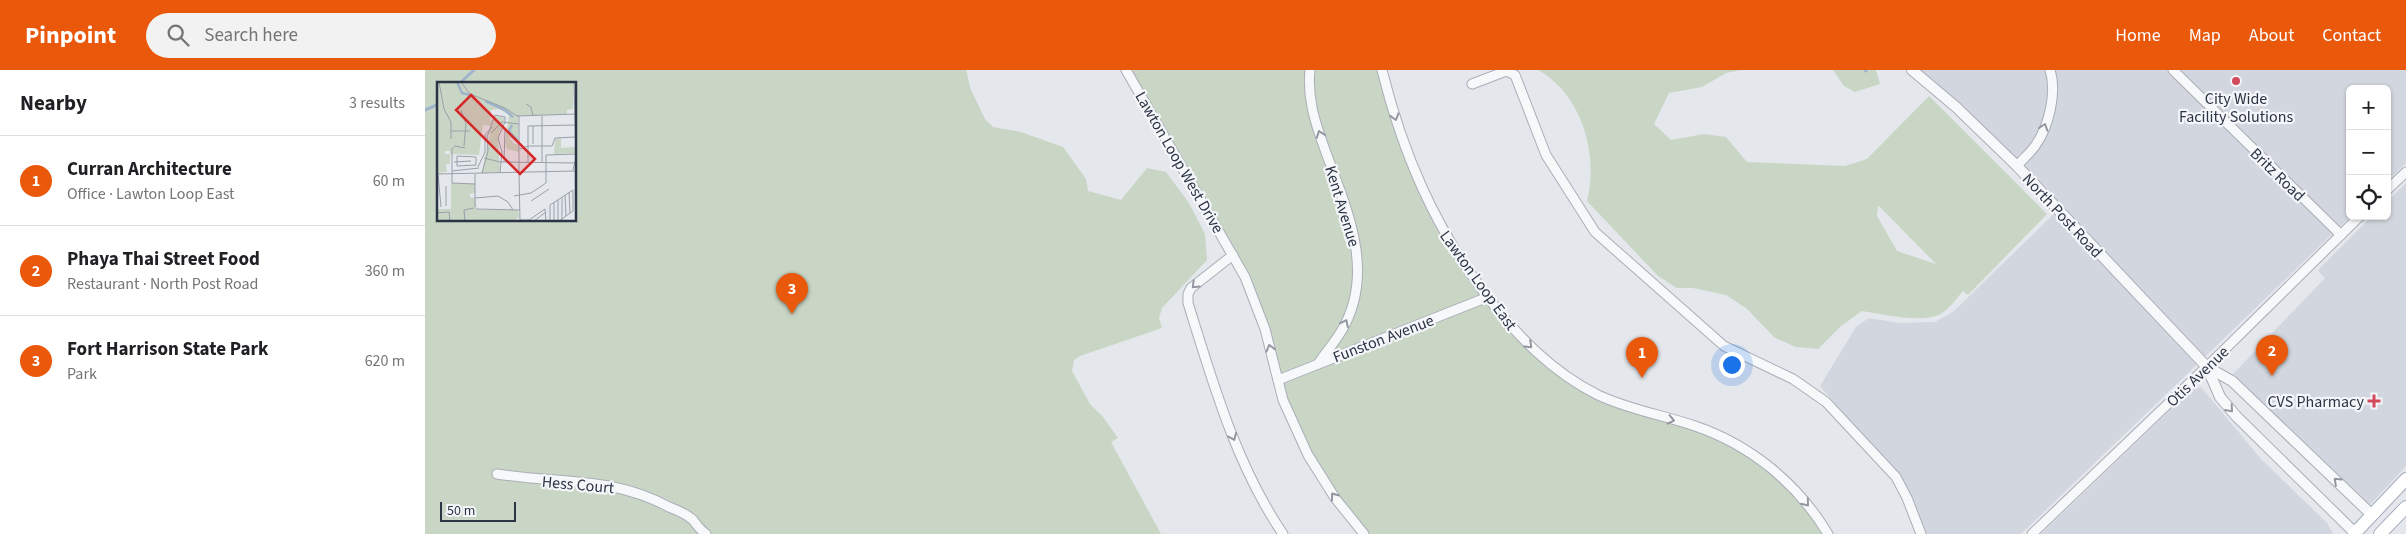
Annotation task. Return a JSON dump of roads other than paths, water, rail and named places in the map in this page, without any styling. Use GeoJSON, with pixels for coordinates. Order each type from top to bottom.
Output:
{"type":"FeatureCollection","features":[{"type":"Feature","properties":{"kind":"main road"},"geometry":{"type":"LineString","coordinates":[[2355,534],[2406,479]]}},
{"type":"Feature","properties":{"kind":"main road"},"geometry":{"type":"LineString","coordinates":[[2385,532],[2406,507]]}},
{"type":"Feature","properties":{"kind":"main road","name":"North Post Road"},"geometry":{"type":"LineString","coordinates":[[2372,515],[2385,532]]}},
{"type":"Feature","properties":{"kind":"street","name":"Lawton Loop West Drive"},"geometry":{"type":"LineString","coordinates":[[1126,70],[1233,255],[1256,303],[1287,409],[1308,455],[1330,490],[1364,534]]}},
{"type":"Feature","properties":{"kind":"street","name":"Kent Avenue"},"geometry":{"type":"LineString","coordinates":[[1310,70],[1309,90],[1314,118],[1350,219],[1358,256],[1357,279],[1348,316],[1333,345],[1318,364]]}},
{"type":"Feature","properties":{"kind":"street","name":"Lawton Loop East"},"geometry":{"type":"LineString","coordinates":[[1382,70],[1401,137],[1427,202],[1450,243],[1488,297],[1526,342],[1574,381],[1599,395],[1634,410],[1714,433],[1758,458],[1796,492],[1828,534]]}},
{"type":"Feature","properties":{"kind":"street","name":"North Post Road"},"geometry":{"type":"LineString","coordinates":[[1912,70],[1956,107],[2017,166],[2207,367],[2232,381],[2372,515]]}},
{"type":"Feature","properties":{"kind":"street"},"geometry":{"type":"LineString","coordinates":[[2017,166],[2036,145],[2044,130],[2053,88],[2050,70]]}},
{"type":"Feature","properties":{"kind":"street","name":"Britz Road"},"geometry":{"type":"LineString","coordinates":[[2173,70],[2341,235]]}},
{"type":"Feature","properties":{"kind":"street"},"geometry":{"type":"LineString","coordinates":[[1472,84],[1506,71],[1515,75],[1545,154],[1595,232],[1724,346],[1793,379],[1826,402],[1896,477],[1907,498],[1921,534]]}},
{"type":"Feature","properties":{"kind":"street"},"geometry":{"type":"LineString","coordinates":[[2391,186],[2406,172]]}},
{"type":"Feature","properties":{"kind":"street","name":"Otis Avenue"},"geometry":{"type":"LineString","coordinates":[[2033,534],[2207,367],[2356,220]]}},
{"type":"Feature","properties":{"kind":"street"},"geometry":{"type":"LineString","coordinates":[[1233,255],[1191,288],[1188,294],[1188,304],[1218,400],[1233,438],[1253,483],[1283,534]]}},
{"type":"Feature","properties":{"kind":"street","name":"Funston Avenue"},"geometry":{"type":"LineString","coordinates":[[1278,380],[1488,297]]}},
{"type":"Feature","properties":{"kind":"street","name":"North Post Road"},"geometry":{"type":"LineString","coordinates":[[2207,367],[2220,397],[2355,534]]}},
{"type":"Feature","properties":{"kind":"street","name":"Hess Court"},"geometry":{"type":"LineString","coordinates":[[497,474],[534,480],[594,482],[626,489],[673,508],[693,520],[706,534]]}},
{"type":"Feature","properties":{"kind":"waterway"},"geometry":{"type":"LineString","coordinates":[[461,82],[474,70]]}},
{"type":"Feature","properties":{"kind":"waterway"},"geometry":{"type":"LineString","coordinates":[[425,110],[437,105]]}},
{"type":"Feature","properties":{"kind":"place","name":"City Wide Facility Solutions"},"geometry":{"type":"Point","coordinates":[2236,81]}},
{"type":"Feature","properties":{"kind":"place","name":"Fort Harrison State Park"},"geometry":{"type":"Point","coordinates":[792,314]}},
{"type":"Feature","properties":{"kind":"place","name":"Phaya Thai Street Food"},"geometry":{"type":"Point","coordinates":[2272,376]}},
{"type":"Feature","properties":{"kind":"place","name":"Curran Architecture"},"geometry":{"type":"Point","coordinates":[1642,378]}},
{"type":"Feature","properties":{"kind":"place","name":"CVS Pharmacy"},"geometry":{"type":"Point","coordinates":[2374,401]}}]}
